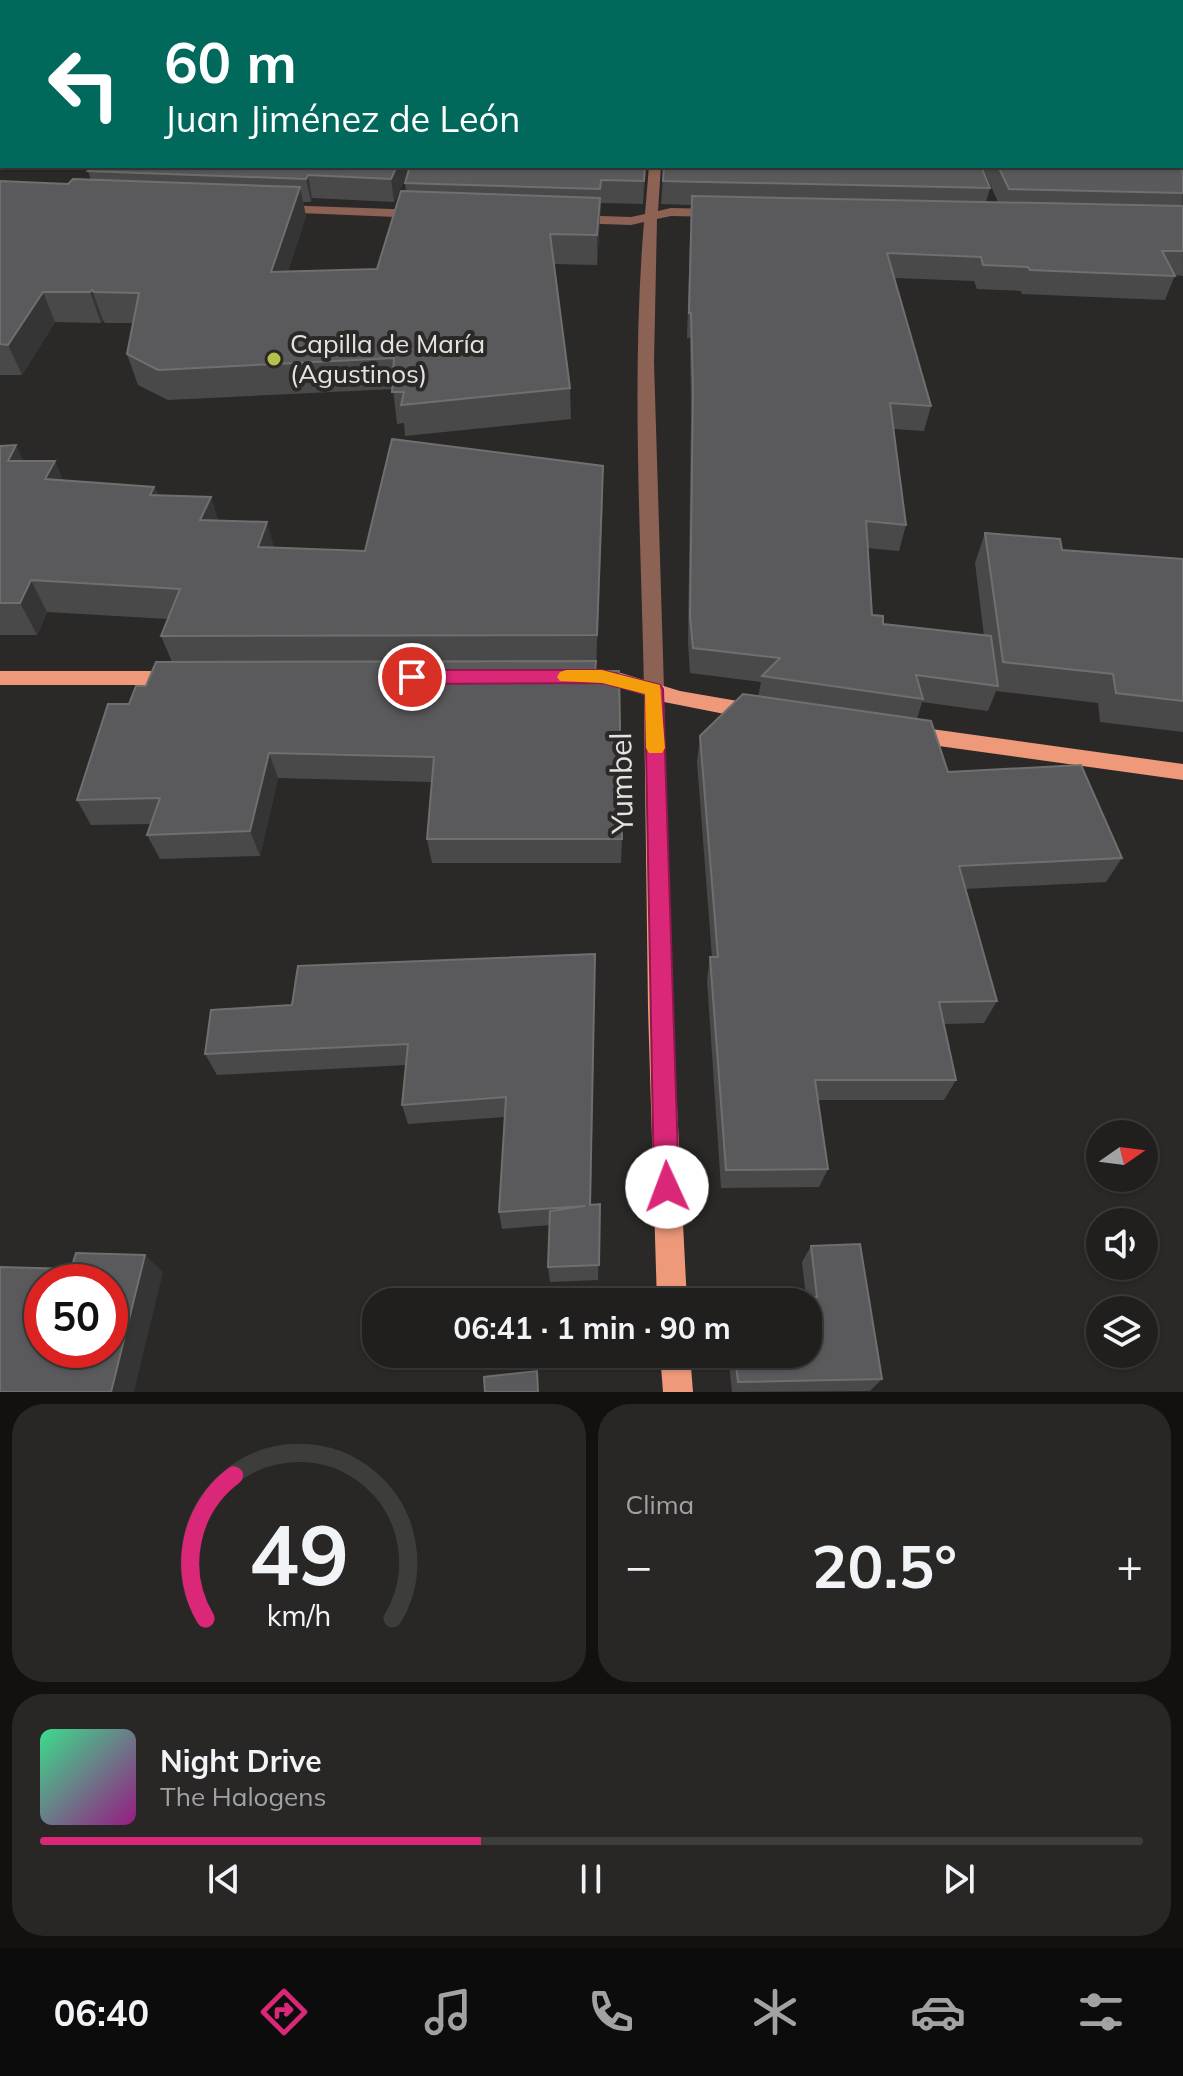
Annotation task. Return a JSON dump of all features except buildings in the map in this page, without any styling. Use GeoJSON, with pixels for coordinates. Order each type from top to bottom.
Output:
{"type":"FeatureCollection","features":[{"type":"Feature","properties":{"kind":"main road"},"geometry":{"type":"LineString","coordinates":[[571,677],[602,677],[654,689],[680,699],[768,714]]}},
{"type":"Feature","properties":{"kind":"main road"},"geometry":{"type":"LineString","coordinates":[[0,678],[190,678]]}},
{"type":"Feature","properties":{"kind":"main road","name":"Yumbel"},"geometry":{"type":"LineString","coordinates":[[654,689],[660,1008],[671,1288]]}},
{"type":"Feature","properties":{"kind":"main road"},"geometry":{"type":"LineString","coordinates":[[891,731],[1183,772]]}},
{"type":"Feature","properties":{"kind":"main road"},"geometry":{"type":"LineString","coordinates":[[676,1368],[678,1392]]}},
{"type":"Feature","properties":{"kind":"street","name":"Yumbel"},"geometry":{"type":"LineString","coordinates":[[654,689],[647,344],[650,217],[655,168]]}},
{"type":"Feature","properties":{"kind":"street"},"geometry":{"type":"LineString","coordinates":[[264,209],[439,215]]}},
{"type":"Feature","properties":{"kind":"street"},"geometry":{"type":"LineString","coordinates":[[551,219],[631,221],[671,212],[733,213]]}},
{"type":"Feature","properties":{"kind":"slow traffic"},"geometry":{"type":"LineString","coordinates":[[566,677],[602,677],[654,689],[655,748]]}},
{"type":"Feature","properties":{"kind":"place","name":"Capilla de María (Agustinos)"},"geometry":{"type":"Point","coordinates":[274,359]}},
{"type":"Feature","properties":{"kind":"route"},"geometry":{"type":"LineString","coordinates":[[412,677],[602,677],[654,689],[667,1187]]}}]}
